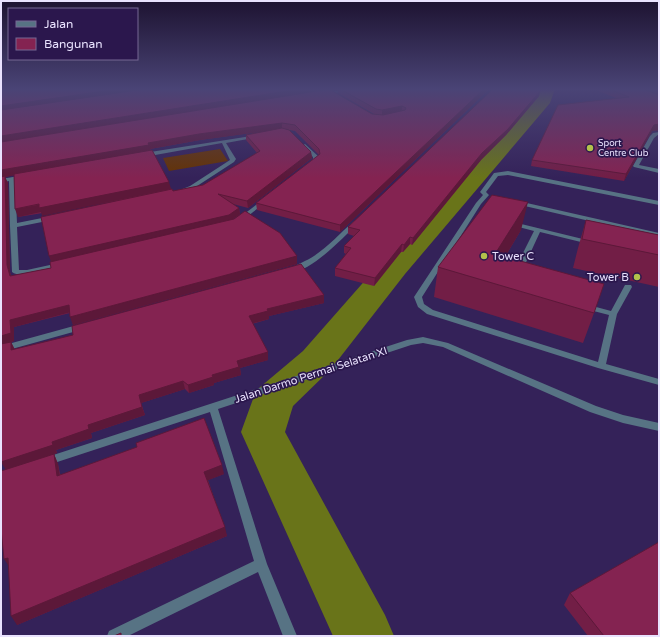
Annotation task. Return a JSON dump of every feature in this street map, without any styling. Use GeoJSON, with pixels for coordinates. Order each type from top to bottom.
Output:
{"type":"FeatureCollection","features":[{"type":"Feature","properties":{"kind":"street"},"geometry":{"type":"LineString","coordinates":[[659,133],[652,137],[636,166],[659,171]]}},
{"type":"Feature","properties":{"kind":"street"},"geometry":{"type":"LineString","coordinates":[[137,157],[267,134]]}},
{"type":"Feature","properties":{"kind":"street"},"geometry":{"type":"LineString","coordinates":[[174,192],[192,187],[234,159],[223,141]]}},
{"type":"Feature","properties":{"kind":"street"},"geometry":{"type":"LineString","coordinates":[[302,143],[316,157],[316,161],[307,169]]}},
{"type":"Feature","properties":{"kind":"street"},"geometry":{"type":"LineString","coordinates":[[486,195],[483,192],[496,174],[508,173],[659,203]]}},
{"type":"Feature","properties":{"kind":"street"},"geometry":{"type":"LineString","coordinates":[[1,181],[35,175]]}},
{"type":"Feature","properties":{"kind":"street"},"geometry":{"type":"LineString","coordinates":[[12,179],[16,272],[27,272],[65,263]]}},
{"type":"Feature","properties":{"kind":"street"},"geometry":{"type":"LineString","coordinates":[[486,195],[493,197]]}},
{"type":"Feature","properties":{"kind":"street"},"geometry":{"type":"LineString","coordinates":[[486,195],[475,215],[418,297],[421,305],[430,312],[601,366],[659,382]]}},
{"type":"Feature","properties":{"kind":"street"},"geometry":{"type":"LineString","coordinates":[[236,222],[270,196]]}},
{"type":"Feature","properties":{"kind":"street"},"geometry":{"type":"LineString","coordinates":[[508,201],[659,235]]}},
{"type":"Feature","properties":{"kind":"street"},"geometry":{"type":"LineString","coordinates":[[13,226],[59,216]]}},
{"type":"Feature","properties":{"kind":"street"},"geometry":{"type":"LineString","coordinates":[[286,272],[308,264],[320,256],[359,218]]}},
{"type":"Feature","properties":{"kind":"street"},"geometry":{"type":"LineString","coordinates":[[508,223],[599,244]]}},
{"type":"Feature","properties":{"kind":"street"},"geometry":{"type":"LineString","coordinates":[[514,279],[538,230]]}},
{"type":"Feature","properties":{"kind":"street"},"geometry":{"type":"LineString","coordinates":[[601,366],[613,314],[628,287]]}},
{"type":"Feature","properties":{"kind":"street"},"geometry":{"type":"LineString","coordinates":[[577,303],[613,314]]}},
{"type":"Feature","properties":{"kind":"street"},"geometry":{"type":"LineString","coordinates":[[1,349],[86,326]]}},
{"type":"Feature","properties":{"kind":"street","name":"Jalan Darmo Permai Selatan XI"},"geometry":{"type":"LineString","coordinates":[[38,465],[410,342],[423,340],[445,345],[593,409],[623,419],[659,427]]}},
{"type":"Feature","properties":{"kind":"street"},"geometry":{"type":"LineString","coordinates":[[213,407],[261,564],[290,636]]}},
{"type":"Feature","properties":{"kind":"street"},"geometry":{"type":"LineString","coordinates":[[114,636],[261,564]]}},
{"type":"Feature","properties":{"kind":"shaded area"},"geometry":{"type":"Polygon","coordinates":[[[220,149],[228,161],[169,171],[163,158],[220,149]]]}},
{"type":"Feature","properties":{"kind":"building"},"geometry":{"type":"Polygon","coordinates":[[[1,119],[111,119],[1,136],[1,119]]]}},
{"type":"Feature","properties":{"kind":"building"},"geometry":{"type":"Polygon","coordinates":[[[145,119],[453,119],[340,225],[256,203],[320,154],[319,149],[295,125],[282,123],[199,134],[148,143],[149,145],[1,170],[1,142],[145,119]]]}},
{"type":"Feature","properties":{"kind":"building"},"geometry":{"type":"Polygon","coordinates":[[[462,119],[517,119],[482,153],[413,238],[410,237],[404,245],[402,244],[375,278],[335,268],[351,248],[344,246],[360,230],[348,227],[462,119]]]}},
{"type":"Feature","properties":{"kind":"building","name":"Sport Centre Club"},"geometry":{"type":"Polygon","coordinates":[[[552,119],[659,119],[659,124],[654,125],[626,174],[532,160],[552,119]]]}},
{"type":"Feature","properties":{"kind":"building"},"geometry":{"type":"Polygon","coordinates":[[[282,128],[289,130],[311,152],[247,201],[218,194],[239,208],[229,215],[49,256],[41,217],[172,189],[173,191],[203,185],[260,151],[246,135],[282,128]]]}},
{"type":"Feature","properties":{"kind":"building"},"geometry":{"type":"Polygon","coordinates":[[[152,150],[169,182],[39,208],[39,204],[15,209],[14,174],[152,150]]]}},
{"type":"Feature","properties":{"kind":"building"},"geometry":{"type":"Polygon","coordinates":[[[5,176],[7,265],[10,276],[51,268],[50,262],[234,219],[245,211],[280,233],[297,256],[70,317],[69,305],[10,320],[11,333],[1,336],[1,177],[5,176]]]}},
{"type":"Feature","properties":{"kind":"building"},"geometry":{"type":"Polygon","coordinates":[[[492,195],[528,202],[495,254],[604,284],[594,313],[438,267],[492,195]]]}},
{"type":"Feature","properties":{"kind":"building"},"geometry":{"type":"Polygon","coordinates":[[[586,220],[659,235],[659,255],[582,239],[586,220]]]}},
{"type":"Feature","properties":{"kind":"building"},"geometry":{"type":"Polygon","coordinates":[[[301,264],[324,295],[267,309],[268,311],[249,316],[268,352],[237,361],[239,367],[212,375],[213,377],[188,385],[183,381],[139,395],[142,407],[88,425],[89,429],[52,442],[53,445],[1,462],[1,344],[11,342],[11,350],[73,335],[72,326],[301,264]]]}},
{"type":"Feature","properties":{"kind":"building"},"geometry":{"type":"Polygon","coordinates":[[[204,418],[222,465],[204,472],[225,527],[11,616],[8,558],[4,559],[1,529],[1,471],[54,454],[57,476],[137,447],[136,443],[204,418]]]}},
{"type":"Feature","properties":{"kind":"building"},"geometry":{"type":"Polygon","coordinates":[[[659,542],[659,636],[604,636],[570,593],[659,542]]]}},
{"type":"Feature","properties":{"kind":"building"},"geometry":{"type":"Polygon","coordinates":[[[121,633],[121,636],[114,636],[121,633]]]}},
{"type":"Feature","properties":{"kind":"waterway"},"geometry":{"type":"LineString","coordinates":[[364,636],[263,432],[274,399],[317,360],[394,267],[526,119]]}},
{"type":"Feature","properties":{"kind":"place","name":"Sport Centre Club"},"geometry":{"type":"Point","coordinates":[590,148]}},
{"type":"Feature","properties":{"kind":"place","name":"Tower C"},"geometry":{"type":"Point","coordinates":[484,256]}},
{"type":"Feature","properties":{"kind":"place","name":"Tower B"},"geometry":{"type":"Point","coordinates":[637,277]}}]}
